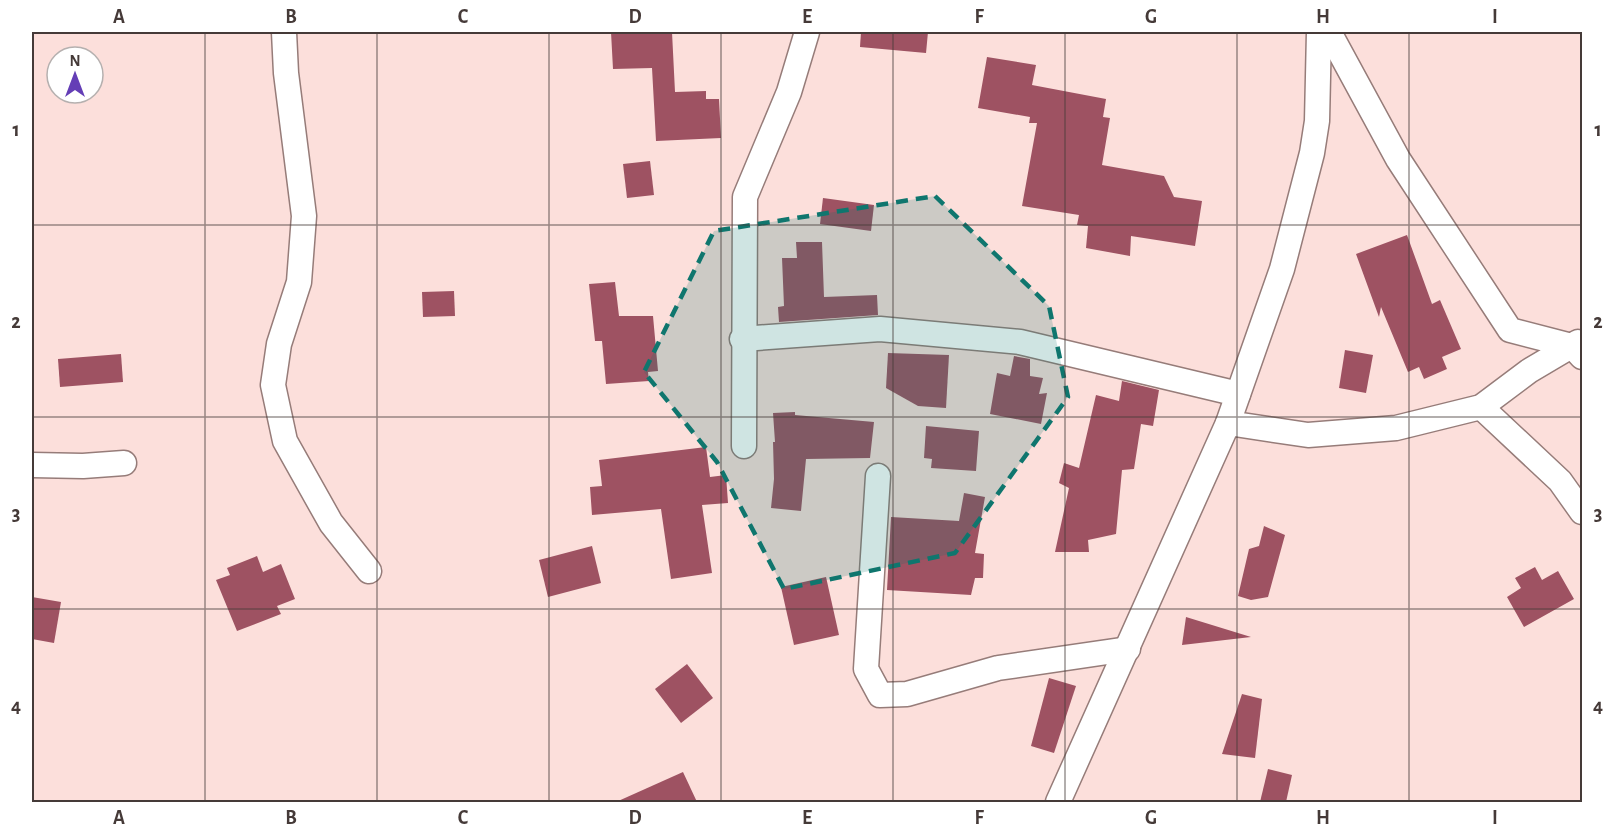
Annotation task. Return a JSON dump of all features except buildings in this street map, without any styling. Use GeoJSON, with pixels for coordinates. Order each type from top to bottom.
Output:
{"type":"FeatureCollection","features":[{"type":"Feature","properties":{"kind":"street"},"geometry":{"type":"LineString","coordinates":[[284,32],[286,73],[304,216],[299,282],[279,344],[273,385],[285,441],[331,523],[369,571]]}},
{"type":"Feature","properties":{"kind":"street"},"geometry":{"type":"LineString","coordinates":[[744,446],[742,339],[745,197],[789,92],[807,32]]}},
{"type":"Feature","properties":{"kind":"street"},"geometry":{"type":"LineString","coordinates":[[1058,802],[1228,423],[1282,269],[1304,186],[1317,121],[1319,32]]}},
{"type":"Feature","properties":{"kind":"street"},"geometry":{"type":"LineString","coordinates":[[1329,32],[1398,159],[1509,330],[1579,348]]}},
{"type":"Feature","properties":{"kind":"street"},"geometry":{"type":"LineString","coordinates":[[742,339],[880,329],[1020,342],[1238,393]]}},
{"type":"Feature","properties":{"kind":"street"},"geometry":{"type":"LineString","coordinates":[[1228,423],[1308,435],[1360,433],[1396,428],[1481,407],[1529,371],[1579,348]]}},
{"type":"Feature","properties":{"kind":"street"},"geometry":{"type":"LineString","coordinates":[[1481,407],[1560,481],[1582,512]]}},
{"type":"Feature","properties":{"kind":"street"},"geometry":{"type":"LineString","coordinates":[[32,465],[83,466],[124,463]]}},
{"type":"Feature","properties":{"kind":"street"},"geometry":{"type":"LineString","coordinates":[[878,476],[866,669],[880,695],[907,694],[998,668],[1128,649]]}},
{"type":"Feature","properties":{"kind":"highlighted area"},"geometry":{"type":"Polygon","coordinates":[[[935,196],[1049,306],[1068,397],[955,553],[784,589],[717,462],[644,372],[714,231],[935,196]]]}}]}
